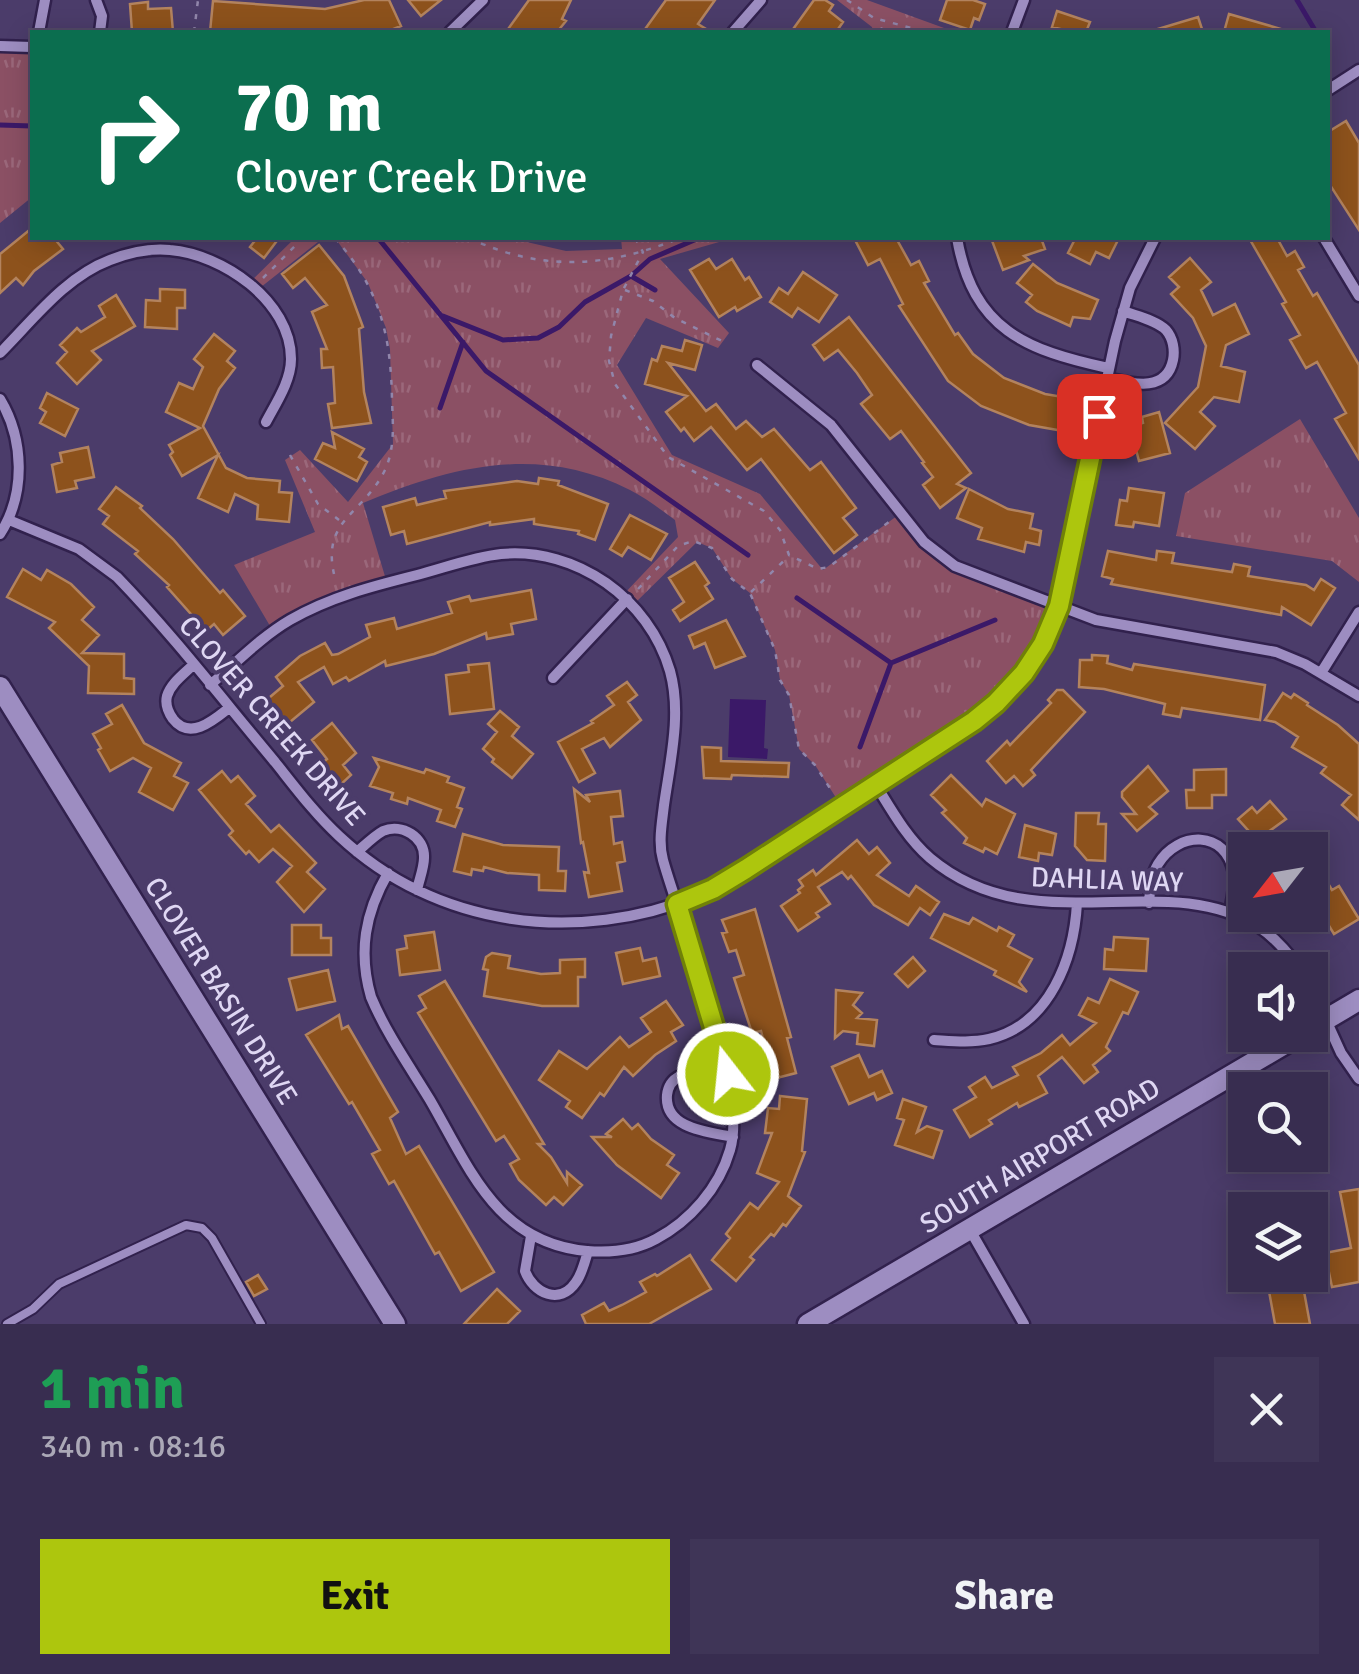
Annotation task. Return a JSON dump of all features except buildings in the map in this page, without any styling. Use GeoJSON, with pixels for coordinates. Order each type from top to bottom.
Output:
{"type":"FeatureCollection","features":[{"type":"Feature","properties":{"kind":"street"},"geometry":{"type":"LineString","coordinates":[[39,30],[44,0]]}},
{"type":"Feature","properties":{"kind":"street"},"geometry":{"type":"LineString","coordinates":[[96,0],[102,11],[100,30]]}},
{"type":"Feature","properties":{"kind":"street"},"geometry":{"type":"LineString","coordinates":[[452,30],[483,0]]}},
{"type":"Feature","properties":{"kind":"street"},"geometry":{"type":"LineString","coordinates":[[735,30],[761,0]]}},
{"type":"Feature","properties":{"kind":"street"},"geometry":{"type":"LineString","coordinates":[[1013,30],[1024,0]]}},
{"type":"Feature","properties":{"kind":"street"},"geometry":{"type":"LineString","coordinates":[[0,46],[30,47]]}},
{"type":"Feature","properties":{"kind":"street"},"geometry":{"type":"LineString","coordinates":[[1330,89],[1359,70]]}},
{"type":"Feature","properties":{"kind":"street"},"geometry":{"type":"LineString","coordinates":[[958,240],[972,287],[1007,331],[1046,352],[1135,384],[1153,383],[1166,375],[1174,358],[1172,340],[1164,329],[1123,311]]}},
{"type":"Feature","properties":{"kind":"street","name":"CLOVER CREEK DRIVE"},"geometry":{"type":"LineString","coordinates":[[9,520],[79,548],[105,565],[136,596],[329,826],[388,873],[417,890],[483,914],[552,924],[608,922],[677,904],[735,876],[996,703],[1036,656],[1059,606],[1123,311],[1137,271],[1154,240]]}},
{"type":"Feature","properties":{"kind":"street"},"geometry":{"type":"LineString","coordinates":[[1325,240],[1359,296]]}},
{"type":"Feature","properties":{"kind":"street"},"geometry":{"type":"LineString","coordinates":[[0,353],[68,285],[100,264],[145,251],[186,252],[225,268],[248,284],[270,305],[285,330],[291,354],[290,372],[266,422]]}},
{"type":"Feature","properties":{"kind":"street"},"geometry":{"type":"LineString","coordinates":[[757,365],[831,425],[941,558],[976,575],[1106,622],[1276,652],[1321,672],[1359,696]]}},
{"type":"Feature","properties":{"kind":"street"},"geometry":{"type":"LineString","coordinates":[[0,399],[12,424],[18,458],[18,485],[9,520],[0,534]]}},
{"type":"Feature","properties":{"kind":"street"},"geometry":{"type":"LineString","coordinates":[[210,685],[273,631],[322,604],[366,588],[485,557],[515,554],[548,558],[596,575],[627,599],[653,633],[672,684],[673,741],[660,842],[725,1062],[735,1110],[733,1138],[716,1181],[679,1225],[642,1246],[616,1252],[588,1251],[531,1236],[499,1211],[484,1192],[374,1002],[365,971],[364,944],[371,906],[388,873]]}},
{"type":"Feature","properties":{"kind":"street"},"geometry":{"type":"LineString","coordinates":[[552,678],[627,599]]}},
{"type":"Feature","properties":{"kind":"street"},"geometry":{"type":"LineString","coordinates":[[1321,672],[1359,612]]}},
{"type":"Feature","properties":{"kind":"street"},"geometry":{"type":"LineString","coordinates":[[193,665],[168,695],[172,717],[192,729],[208,724],[229,708]]}},
{"type":"Feature","properties":{"kind":"street","name":"CLOVER BASIN DRIVE"},"geometry":{"type":"LineString","coordinates":[[0,687],[395,1324]]}},
{"type":"Feature","properties":{"kind":"street","name":"DAHLIA WAY"},"geometry":{"type":"LineString","coordinates":[[876,785],[918,847],[952,873],[1008,898],[1076,904],[1149,902],[1228,912]]}},
{"type":"Feature","properties":{"kind":"street"},"geometry":{"type":"LineString","coordinates":[[358,852],[386,830],[412,834],[424,851],[417,890]]}},
{"type":"Feature","properties":{"kind":"street"},"geometry":{"type":"LineString","coordinates":[[1149,902],[1153,874],[1160,860],[1176,845],[1200,838],[1217,844],[1228,858]]}},
{"type":"Feature","properties":{"kind":"street"},"geometry":{"type":"LineString","coordinates":[[934,1040],[996,1038],[1036,1012],[1066,964],[1074,941],[1076,904]]}},
{"type":"Feature","properties":{"kind":"street","name":"DAHLIA WAY"},"geometry":{"type":"LineString","coordinates":[[1265,932],[1285,952]]}},
{"type":"Feature","properties":{"kind":"street"},"geometry":{"type":"LineString","coordinates":[[1328,1018],[1359,1000]]}},
{"type":"Feature","properties":{"kind":"street"},"geometry":{"type":"LineString","coordinates":[[1328,1036],[1359,1079]]}},
{"type":"Feature","properties":{"kind":"street","name":"SOUTH AIRPORT ROAD"},"geometry":{"type":"LineString","coordinates":[[808,1324],[1271,1052]]}},
{"type":"Feature","properties":{"kind":"street"},"geometry":{"type":"LineString","coordinates":[[725,1062],[675,1078],[668,1088],[667,1103],[680,1122],[733,1138]]}},
{"type":"Feature","properties":{"kind":"street"},"geometry":{"type":"LineString","coordinates":[[970,1230],[1024,1324]]}},
{"type":"Feature","properties":{"kind":"street"},"geometry":{"type":"LineString","coordinates":[[531,1236],[524,1272],[533,1286],[548,1295],[561,1294],[575,1284],[588,1251]]}},
{"type":"Feature","properties":{"kind":"lane"},"geometry":{"type":"LineString","coordinates":[[7,1324],[33,1310],[59,1284],[186,1225],[202,1228],[212,1238],[262,1324]]}},
{"type":"Feature","properties":{"kind":"path"},"geometry":{"type":"LineString","coordinates":[[194,30],[198,0]]}},
{"type":"Feature","properties":{"kind":"path"},"geometry":{"type":"LineString","coordinates":[[848,0],[869,15],[919,30]]}},
{"type":"Feature","properties":{"kind":"path"},"geometry":{"type":"LineString","coordinates":[[881,30],[885,21]]}},
{"type":"Feature","properties":{"kind":"path"},"geometry":{"type":"LineString","coordinates":[[262,278],[301,240]]}},
{"type":"Feature","properties":{"kind":"path"},"geometry":{"type":"LineString","coordinates":[[336,582],[331,549],[340,521],[372,492],[393,444],[390,349],[384,322],[362,272],[337,240]]}},
{"type":"Feature","properties":{"kind":"path"},"geometry":{"type":"LineString","coordinates":[[475,240],[548,262],[612,258],[675,240]]}},
{"type":"Feature","properties":{"kind":"path"},"geometry":{"type":"LineString","coordinates":[[636,240],[643,252]]}},
{"type":"Feature","properties":{"kind":"path"},"geometry":{"type":"LineString","coordinates":[[643,252],[623,290],[608,352],[611,373],[620,392],[668,457],[764,510],[780,530],[789,555],[806,565],[824,569],[889,522]]}},
{"type":"Feature","properties":{"kind":"path"},"geometry":{"type":"LineString","coordinates":[[623,290],[653,301],[675,318],[724,342]]}},
{"type":"Feature","properties":{"kind":"path"},"geometry":{"type":"LineString","coordinates":[[290,455],[318,504],[340,521]]}},
{"type":"Feature","properties":{"kind":"path"},"geometry":{"type":"LineString","coordinates":[[637,590],[671,551],[693,541],[712,548],[732,578],[750,593],[775,650],[779,677],[789,694],[799,750],[834,794]]}},
{"type":"Feature","properties":{"kind":"path"},"geometry":{"type":"LineString","coordinates":[[750,593],[789,555]]}},
{"type":"Feature","properties":{"kind":"green space"},"geometry":{"type":"Polygon","coordinates":[[[837,0],[867,0],[950,30],[873,30],[837,0]]]}},
{"type":"Feature","properties":{"kind":"green space"},"geometry":{"type":"Polygon","coordinates":[[[0,46],[30,47],[30,199],[0,223],[0,46]]]}},
{"type":"Feature","properties":{"kind":"green space"},"geometry":{"type":"Polygon","coordinates":[[[293,240],[320,240],[256,291],[248,284],[293,240]]]}},
{"type":"Feature","properties":{"kind":"green space"},"geometry":{"type":"Polygon","coordinates":[[[336,240],[518,240],[566,251],[622,249],[621,240],[726,240],[660,259],[729,333],[718,348],[646,318],[617,365],[672,455],[760,494],[823,570],[901,513],[941,558],[1059,606],[1050,630],[996,703],[842,807],[815,765],[799,749],[789,695],[780,680],[775,650],[750,593],[732,579],[712,548],[697,542],[633,605],[623,595],[678,537],[675,520],[636,493],[596,476],[562,467],[496,465],[429,479],[363,503],[387,583],[336,598],[273,631],[234,565],[315,532],[285,460],[300,450],[348,502],[393,444],[390,349],[368,283],[336,240]]]}},
{"type":"Feature","properties":{"kind":"green space"},"geometry":{"type":"Polygon","coordinates":[[[1300,419],[1359,518],[1359,582],[1332,561],[1176,536],[1185,493],[1300,419]]]}},
{"type":"Feature","properties":{"kind":"shaded area"},"geometry":{"type":"Polygon","coordinates":[[[730,699],[766,700],[767,759],[728,757],[730,699]]]}},
{"type":"Feature","properties":{"kind":"waterway"},"geometry":{"type":"LineString","coordinates":[[1297,0],[1315,30]]}},
{"type":"Feature","properties":{"kind":"waterway"},"geometry":{"type":"LineString","coordinates":[[0,125],[30,126]]}},
{"type":"Feature","properties":{"kind":"waterway"},"geometry":{"type":"LineString","coordinates":[[380,240],[486,371],[748,555]]}},
{"type":"Feature","properties":{"kind":"waterway"},"geometry":{"type":"LineString","coordinates":[[443,316],[503,340],[538,338],[559,327],[585,302],[631,276],[650,259],[694,240]]}},
{"type":"Feature","properties":{"kind":"waterway"},"geometry":{"type":"LineString","coordinates":[[631,276],[655,290]]}},
{"type":"Feature","properties":{"kind":"waterway"},"geometry":{"type":"LineString","coordinates":[[440,408],[463,342]]}},
{"type":"Feature","properties":{"kind":"waterway"},"geometry":{"type":"LineString","coordinates":[[797,598],[891,663]]}},
{"type":"Feature","properties":{"kind":"waterway"},"geometry":{"type":"LineString","coordinates":[[860,747],[891,663],[995,620]]}},
{"type":"Feature","properties":{"kind":"route"},"geometry":{"type":"LineString","coordinates":[[728,1074],[677,904],[746,869],[951,736],[985,712],[1024,673],[1043,644],[1059,606],[1099,416]]}}]}
